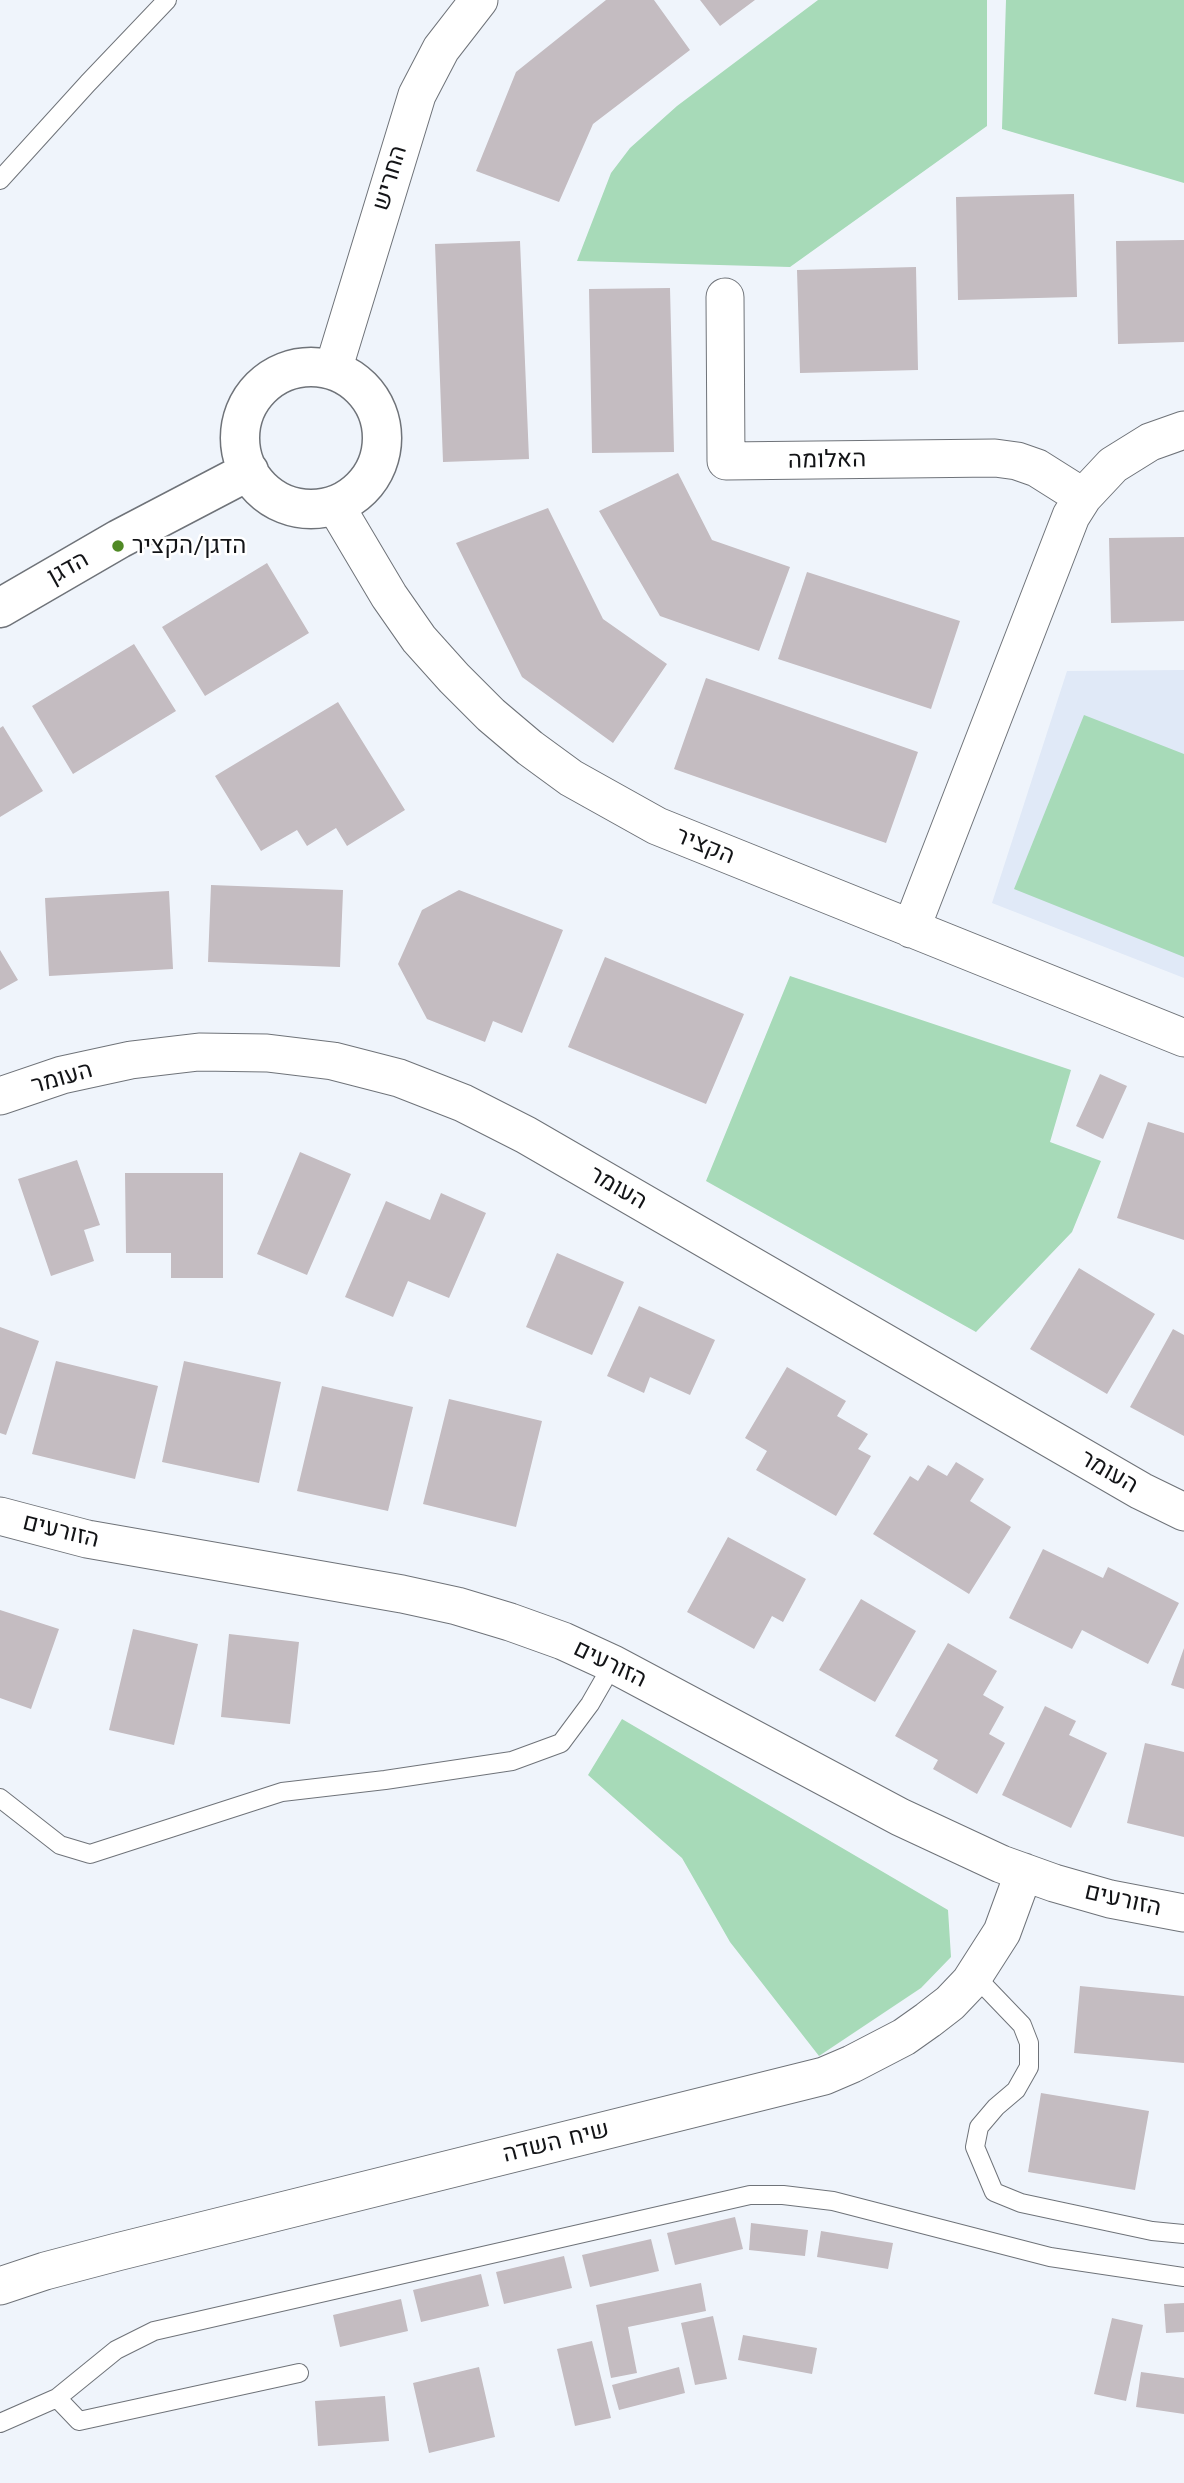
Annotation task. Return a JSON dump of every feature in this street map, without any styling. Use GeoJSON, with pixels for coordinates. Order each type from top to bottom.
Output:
{"type":"FeatureCollection","features":[{"type":"Feature","properties":{"kind":"street","name":"החריש"},"geometry":{"type":"LineString","coordinates":[[333,370],[417,95],[441,49],[479,0]]}},
{"type":"Feature","properties":{"kind":"street","name":"האלומה"},"geometry":{"type":"LineString","coordinates":[[725,297],[726,461],[1006,459],[1046,473],[1083,497]]}},
{"type":"Feature","properties":{"kind":"street"},"geometry":{"type":"LineString","coordinates":[[310,367],[333,370],[353,380],[368,395],[379,414],[383,436],[380,459],[370,479],[355,494],[335,505],[313,509],[279,502],[262,489],[248,471],[241,451],[241,427],[247,407],[260,388],[277,375],[310,367]]}},
{"type":"Feature","properties":{"kind":"street"},"geometry":{"type":"LineString","coordinates":[[911,929],[1061,537],[1083,497],[1105,472],[1130,452],[1184,430]]}},
{"type":"Feature","properties":{"kind":"street","name":"הדגן"},"geometry":{"type":"LineString","coordinates":[[0,608],[119,539],[248,471]]}},
{"type":"Feature","properties":{"kind":"street","name":"הקציר"},"geometry":{"type":"LineString","coordinates":[[335,505],[389,596],[419,639],[463,687],[530,748],[614,804],[657,826],[1184,1038]]}},
{"type":"Feature","properties":{"kind":"street","name":"העומר"},"geometry":{"type":"LineString","coordinates":[[0,1096],[62,1075],[131,1060],[199,1052],[267,1053],[320,1059],[398,1078],[463,1103],[526,1135],[1141,1491],[1184,1512]]}},
{"type":"Feature","properties":{"kind":"street","name":"הזורעים"},"geometry":{"type":"LineString","coordinates":[[0,1516],[87,1539],[457,1606],[537,1630],[613,1664],[950,1842],[1024,1872],[1110,1899],[1184,1913]]}},
{"type":"Feature","properties":{"kind":"street","name":"שיח השדה"},"geometry":{"type":"LineString","coordinates":[[0,2286],[117,2252],[824,2076],[904,2037],[950,2003],[975,1975],[1002,1932],[1024,1872]]}},
{"type":"Feature","properties":{"kind":"lane"},"geometry":{"type":"LineString","coordinates":[[0,180],[167,0]]}},
{"type":"Feature","properties":{"kind":"lane"},"geometry":{"type":"LineString","coordinates":[[0,1798],[60,1844],[90,1854],[282,1792],[512,1761],[561,1743],[590,1704],[613,1664]]}},
{"type":"Feature","properties":{"kind":"lane"},"geometry":{"type":"LineString","coordinates":[[975,1975],[1022,2025],[1029,2043],[1029,2067],[1016,2090],[996,2107],[979,2127],[975,2147],[994,2192],[1021,2203],[1152,2231],[1184,2234]]}},
{"type":"Feature","properties":{"kind":"lane"},"geometry":{"type":"LineString","coordinates":[[0,2423],[57,2398],[116,2350],[154,2331],[750,2195],[783,2194],[833,2201],[1050,2257],[1184,2277]]}},
{"type":"Feature","properties":{"kind":"lane"},"geometry":{"type":"LineString","coordinates":[[57,2398],[79,2421],[299,2373]]}},
{"type":"Feature","properties":{"kind":"shaded area"},"geometry":{"type":"Polygon","coordinates":[[[1184,670],[1184,978],[992,903],[1067,671],[1184,670]]]}},
{"type":"Feature","properties":{"kind":"green space"},"geometry":{"type":"Polygon","coordinates":[[[818,0],[987,0],[987,126],[790,267],[577,261],[611,173],[630,148],[677,106],[818,0]]]}},
{"type":"Feature","properties":{"kind":"green space"},"geometry":{"type":"Polygon","coordinates":[[[1006,0],[1184,0],[1184,183],[1002,129],[1006,0]]]}},
{"type":"Feature","properties":{"kind":"green space"},"geometry":{"type":"Polygon","coordinates":[[[1084,715],[1184,754],[1184,957],[1014,889],[1084,715]]]}},
{"type":"Feature","properties":{"kind":"green space"},"geometry":{"type":"Polygon","coordinates":[[[790,976],[1071,1070],[1050,1142],[1101,1161],[1072,1232],[976,1332],[706,1181],[790,976]]]}},
{"type":"Feature","properties":{"kind":"green space"},"geometry":{"type":"Polygon","coordinates":[[[622,1719],[948,1910],[951,1957],[921,1988],[819,2056],[730,1942],[682,1858],[588,1775],[622,1719]]]}},
{"type":"Feature","properties":{"kind":"building"},"geometry":{"type":"Polygon","coordinates":[[[606,0],[654,0],[690,50],[593,124],[559,202],[476,171],[516,72],[606,0]]]}},
{"type":"Feature","properties":{"kind":"building"},"geometry":{"type":"Polygon","coordinates":[[[700,0],[755,0],[720,26],[700,0]]]}},
{"type":"Feature","properties":{"kind":"building"},"geometry":{"type":"Polygon","coordinates":[[[1074,194],[1077,297],[958,300],[956,197],[1074,194]]]}},
{"type":"Feature","properties":{"kind":"building"},"geometry":{"type":"Polygon","coordinates":[[[1184,240],[1184,342],[1118,344],[1116,241],[1184,240]]]}},
{"type":"Feature","properties":{"kind":"building"},"geometry":{"type":"Polygon","coordinates":[[[520,241],[529,459],[443,462],[435,244],[520,241]]]}},
{"type":"Feature","properties":{"kind":"building"},"geometry":{"type":"Polygon","coordinates":[[[916,267],[918,370],[800,373],[797,270],[916,267]]]}},
{"type":"Feature","properties":{"kind":"building"},"geometry":{"type":"Polygon","coordinates":[[[670,288],[674,452],[592,453],[589,289],[670,288]]]}},
{"type":"Feature","properties":{"kind":"building"},"geometry":{"type":"Polygon","coordinates":[[[678,473],[712,540],[790,567],[759,651],[660,616],[599,511],[678,473]]]}},
{"type":"Feature","properties":{"kind":"building"},"geometry":{"type":"Polygon","coordinates":[[[548,508],[603,619],[667,664],[613,743],[522,677],[456,543],[548,508]]]}},
{"type":"Feature","properties":{"kind":"building"},"geometry":{"type":"Polygon","coordinates":[[[1184,537],[1184,621],[1111,623],[1109,538],[1184,537]]]}},
{"type":"Feature","properties":{"kind":"building"},"geometry":{"type":"Polygon","coordinates":[[[267,563],[309,633],[205,696],[162,627],[267,563]]]}},
{"type":"Feature","properties":{"kind":"building"},"geometry":{"type":"Polygon","coordinates":[[[807,572],[960,621],[931,709],[778,659],[807,572]]]}},
{"type":"Feature","properties":{"kind":"building"},"geometry":{"type":"Polygon","coordinates":[[[134,644],[176,711],[73,774],[32,706],[134,644]]]}},
{"type":"Feature","properties":{"kind":"building"},"geometry":{"type":"Polygon","coordinates":[[[706,678],[918,752],[886,843],[674,769],[706,678]]]}},
{"type":"Feature","properties":{"kind":"building"},"geometry":{"type":"Polygon","coordinates":[[[338,702],[405,810],[347,846],[336,828],[307,846],[297,830],[261,851],[215,776],[338,702]]]}},
{"type":"Feature","properties":{"kind":"building"},"geometry":{"type":"Polygon","coordinates":[[[3,726],[43,791],[0,817],[0,728],[3,726]]]}},
{"type":"Feature","properties":{"kind":"building"},"geometry":{"type":"Polygon","coordinates":[[[211,885],[343,890],[340,967],[208,962],[211,885]]]}},
{"type":"Feature","properties":{"kind":"building"},"geometry":{"type":"Polygon","coordinates":[[[459,890],[563,930],[522,1033],[493,1021],[485,1042],[427,1019],[398,964],[422,910],[459,890]]]}},
{"type":"Feature","properties":{"kind":"building"},"geometry":{"type":"Polygon","coordinates":[[[169,891],[173,969],[49,976],[45,898],[169,891]]]}},
{"type":"Feature","properties":{"kind":"building"},"geometry":{"type":"Polygon","coordinates":[[[0,950],[18,980],[0,990],[0,950]]]}},
{"type":"Feature","properties":{"kind":"building"},"geometry":{"type":"Polygon","coordinates":[[[605,957],[744,1014],[706,1104],[568,1047],[605,957]]]}},
{"type":"Feature","properties":{"kind":"building"},"geometry":{"type":"Polygon","coordinates":[[[1100,1074],[1127,1086],[1103,1139],[1076,1126],[1100,1074]]]}},
{"type":"Feature","properties":{"kind":"building"},"geometry":{"type":"Polygon","coordinates":[[[1148,1122],[1184,1133],[1184,1240],[1117,1218],[1148,1122]]]}},
{"type":"Feature","properties":{"kind":"building"},"geometry":{"type":"Polygon","coordinates":[[[300,1152],[351,1174],[307,1275],[257,1254],[300,1152]]]}},
{"type":"Feature","properties":{"kind":"building"},"geometry":{"type":"Polygon","coordinates":[[[77,1160],[100,1225],[84,1230],[94,1261],[51,1276],[18,1179],[77,1160]]]}},
{"type":"Feature","properties":{"kind":"building"},"geometry":{"type":"Polygon","coordinates":[[[125,1173],[223,1173],[223,1278],[171,1278],[171,1253],[126,1253],[125,1173]]]}},
{"type":"Feature","properties":{"kind":"building"},"geometry":{"type":"Polygon","coordinates":[[[441,1193],[486,1213],[449,1298],[408,1281],[393,1317],[345,1297],[386,1201],[430,1220],[441,1193]]]}},
{"type":"Feature","properties":{"kind":"building"},"geometry":{"type":"Polygon","coordinates":[[[557,1253],[624,1282],[592,1355],[526,1327],[557,1253]]]}},
{"type":"Feature","properties":{"kind":"building"},"geometry":{"type":"Polygon","coordinates":[[[1079,1268],[1155,1314],[1107,1394],[1030,1349],[1079,1268]]]}},
{"type":"Feature","properties":{"kind":"building"},"geometry":{"type":"Polygon","coordinates":[[[639,1306],[715,1340],[690,1395],[650,1377],[644,1393],[607,1376],[639,1306]]]}},
{"type":"Feature","properties":{"kind":"building"},"geometry":{"type":"Polygon","coordinates":[[[0,1327],[39,1341],[6,1435],[0,1433],[0,1327]]]}},
{"type":"Feature","properties":{"kind":"building"},"geometry":{"type":"Polygon","coordinates":[[[1173,1329],[1184,1335],[1184,1436],[1130,1407],[1173,1329]]]}},
{"type":"Feature","properties":{"kind":"building"},"geometry":{"type":"Polygon","coordinates":[[[56,1361],[158,1386],[135,1479],[32,1454],[56,1361]]]}},
{"type":"Feature","properties":{"kind":"building"},"geometry":{"type":"Polygon","coordinates":[[[184,1361],[281,1382],[259,1483],[162,1462],[184,1361]]]}},
{"type":"Feature","properties":{"kind":"building"},"geometry":{"type":"Polygon","coordinates":[[[787,1367],[846,1401],[837,1416],[868,1434],[858,1449],[871,1456],[836,1516],[756,1470],[767,1451],[745,1438],[787,1367]]]}},
{"type":"Feature","properties":{"kind":"building"},"geometry":{"type":"Polygon","coordinates":[[[322,1386],[413,1407],[388,1511],[297,1491],[322,1386]]]}},
{"type":"Feature","properties":{"kind":"building"},"geometry":{"type":"Polygon","coordinates":[[[449,1399],[542,1421],[516,1527],[423,1504],[449,1399]]]}},
{"type":"Feature","properties":{"kind":"building"},"geometry":{"type":"Polygon","coordinates":[[[956,1462],[984,1479],[970,1501],[1011,1527],[969,1594],[873,1534],[910,1476],[918,1481],[928,1465],[947,1476],[956,1462]]]}},
{"type":"Feature","properties":{"kind":"building"},"geometry":{"type":"Polygon","coordinates":[[[728,1537],[806,1579],[783,1622],[772,1616],[754,1649],[687,1612],[728,1537]]]}},
{"type":"Feature","properties":{"kind":"building"},"geometry":{"type":"Polygon","coordinates":[[[1043,1549],[1103,1578],[1108,1567],[1179,1603],[1148,1664],[1082,1630],[1072,1649],[1009,1618],[1043,1549]]]}},
{"type":"Feature","properties":{"kind":"building"},"geometry":{"type":"Polygon","coordinates":[[[861,1599],[916,1631],[875,1702],[819,1670],[861,1599]]]}},
{"type":"Feature","properties":{"kind":"building"},"geometry":{"type":"Polygon","coordinates":[[[0,1610],[59,1629],[31,1709],[0,1698],[0,1610]]]}},
{"type":"Feature","properties":{"kind":"building"},"geometry":{"type":"Polygon","coordinates":[[[133,1629],[198,1644],[174,1745],[109,1730],[133,1629]]]}},
{"type":"Feature","properties":{"kind":"building"},"geometry":{"type":"Polygon","coordinates":[[[229,1634],[299,1642],[290,1724],[221,1717],[229,1634]]]}},
{"type":"Feature","properties":{"kind":"building"},"geometry":{"type":"Polygon","coordinates":[[[948,1643],[997,1671],[983,1695],[1004,1707],[989,1734],[1005,1743],[977,1794],[933,1769],[938,1760],[895,1736],[948,1643]]]}},
{"type":"Feature","properties":{"kind":"building"},"geometry":{"type":"Polygon","coordinates":[[[1184,1648],[1184,1689],[1171,1685],[1184,1648]]]}},
{"type":"Feature","properties":{"kind":"building"},"geometry":{"type":"Polygon","coordinates":[[[1045,1706],[1076,1721],[1069,1735],[1107,1753],[1071,1828],[1002,1795],[1045,1706]]]}},
{"type":"Feature","properties":{"kind":"building"},"geometry":{"type":"Polygon","coordinates":[[[1145,1743],[1184,1752],[1184,1837],[1127,1823],[1145,1743]]]}},
{"type":"Feature","properties":{"kind":"building"},"geometry":{"type":"Polygon","coordinates":[[[1080,1986],[1184,1996],[1184,2063],[1074,2053],[1080,1986]]]}},
{"type":"Feature","properties":{"kind":"building"},"geometry":{"type":"Polygon","coordinates":[[[1041,2093],[1149,2111],[1135,2190],[1028,2172],[1041,2093]]]}},
{"type":"Feature","properties":{"kind":"building"},"geometry":{"type":"Polygon","coordinates":[[[735,2217],[743,2249],[675,2265],[667,2233],[735,2217]]]}},
{"type":"Feature","properties":{"kind":"building"},"geometry":{"type":"Polygon","coordinates":[[[751,2223],[808,2230],[805,2256],[749,2250],[751,2223]]]}},
{"type":"Feature","properties":{"kind":"building"},"geometry":{"type":"Polygon","coordinates":[[[821,2231],[893,2243],[888,2269],[817,2257],[821,2231]]]}},
{"type":"Feature","properties":{"kind":"building"},"geometry":{"type":"Polygon","coordinates":[[[651,2239],[659,2271],[590,2287],[582,2255],[651,2239]]]}},
{"type":"Feature","properties":{"kind":"building"},"geometry":{"type":"Polygon","coordinates":[[[564,2256],[572,2288],[504,2304],[496,2272],[564,2256]]]}},
{"type":"Feature","properties":{"kind":"building"},"geometry":{"type":"Polygon","coordinates":[[[481,2274],[489,2306],[421,2322],[413,2290],[481,2274]]]}},
{"type":"Feature","properties":{"kind":"building"},"geometry":{"type":"Polygon","coordinates":[[[701,2283],[706,2311],[628,2327],[637,2373],[611,2378],[596,2305],[701,2283]]]}},
{"type":"Feature","properties":{"kind":"building"},"geometry":{"type":"Polygon","coordinates":[[[401,2299],[408,2331],[340,2347],[333,2315],[401,2299]]]}},
{"type":"Feature","properties":{"kind":"building"},"geometry":{"type":"Polygon","coordinates":[[[1184,2303],[1184,2332],[1166,2333],[1164,2304],[1184,2303]]]}},
{"type":"Feature","properties":{"kind":"building"},"geometry":{"type":"Polygon","coordinates":[[[713,2316],[727,2379],[695,2385],[681,2323],[713,2316]]]}},
{"type":"Feature","properties":{"kind":"building"},"geometry":{"type":"Polygon","coordinates":[[[1112,2318],[1143,2325],[1126,2401],[1094,2394],[1112,2318]]]}},
{"type":"Feature","properties":{"kind":"building"},"geometry":{"type":"Polygon","coordinates":[[[743,2335],[817,2348],[812,2374],[738,2360],[743,2335]]]}},
{"type":"Feature","properties":{"kind":"building"},"geometry":{"type":"Polygon","coordinates":[[[592,2341],[611,2418],[575,2426],[557,2349],[592,2341]]]}},
{"type":"Feature","properties":{"kind":"building"},"geometry":{"type":"Polygon","coordinates":[[[479,2367],[495,2437],[429,2453],[413,2383],[479,2367]]]}},
{"type":"Feature","properties":{"kind":"building"},"geometry":{"type":"Polygon","coordinates":[[[679,2367],[685,2393],[619,2410],[612,2385],[679,2367]]]}},
{"type":"Feature","properties":{"kind":"building"},"geometry":{"type":"Polygon","coordinates":[[[1141,2372],[1184,2378],[1184,2414],[1136,2407],[1141,2372]]]}},
{"type":"Feature","properties":{"kind":"building"},"geometry":{"type":"Polygon","coordinates":[[[385,2396],[389,2441],[318,2446],[315,2401],[385,2396]]]}},
{"type":"Feature","properties":{"kind":"place","name":"הדגן/הקציר"},"geometry":{"type":"Point","coordinates":[118,546]}}]}
